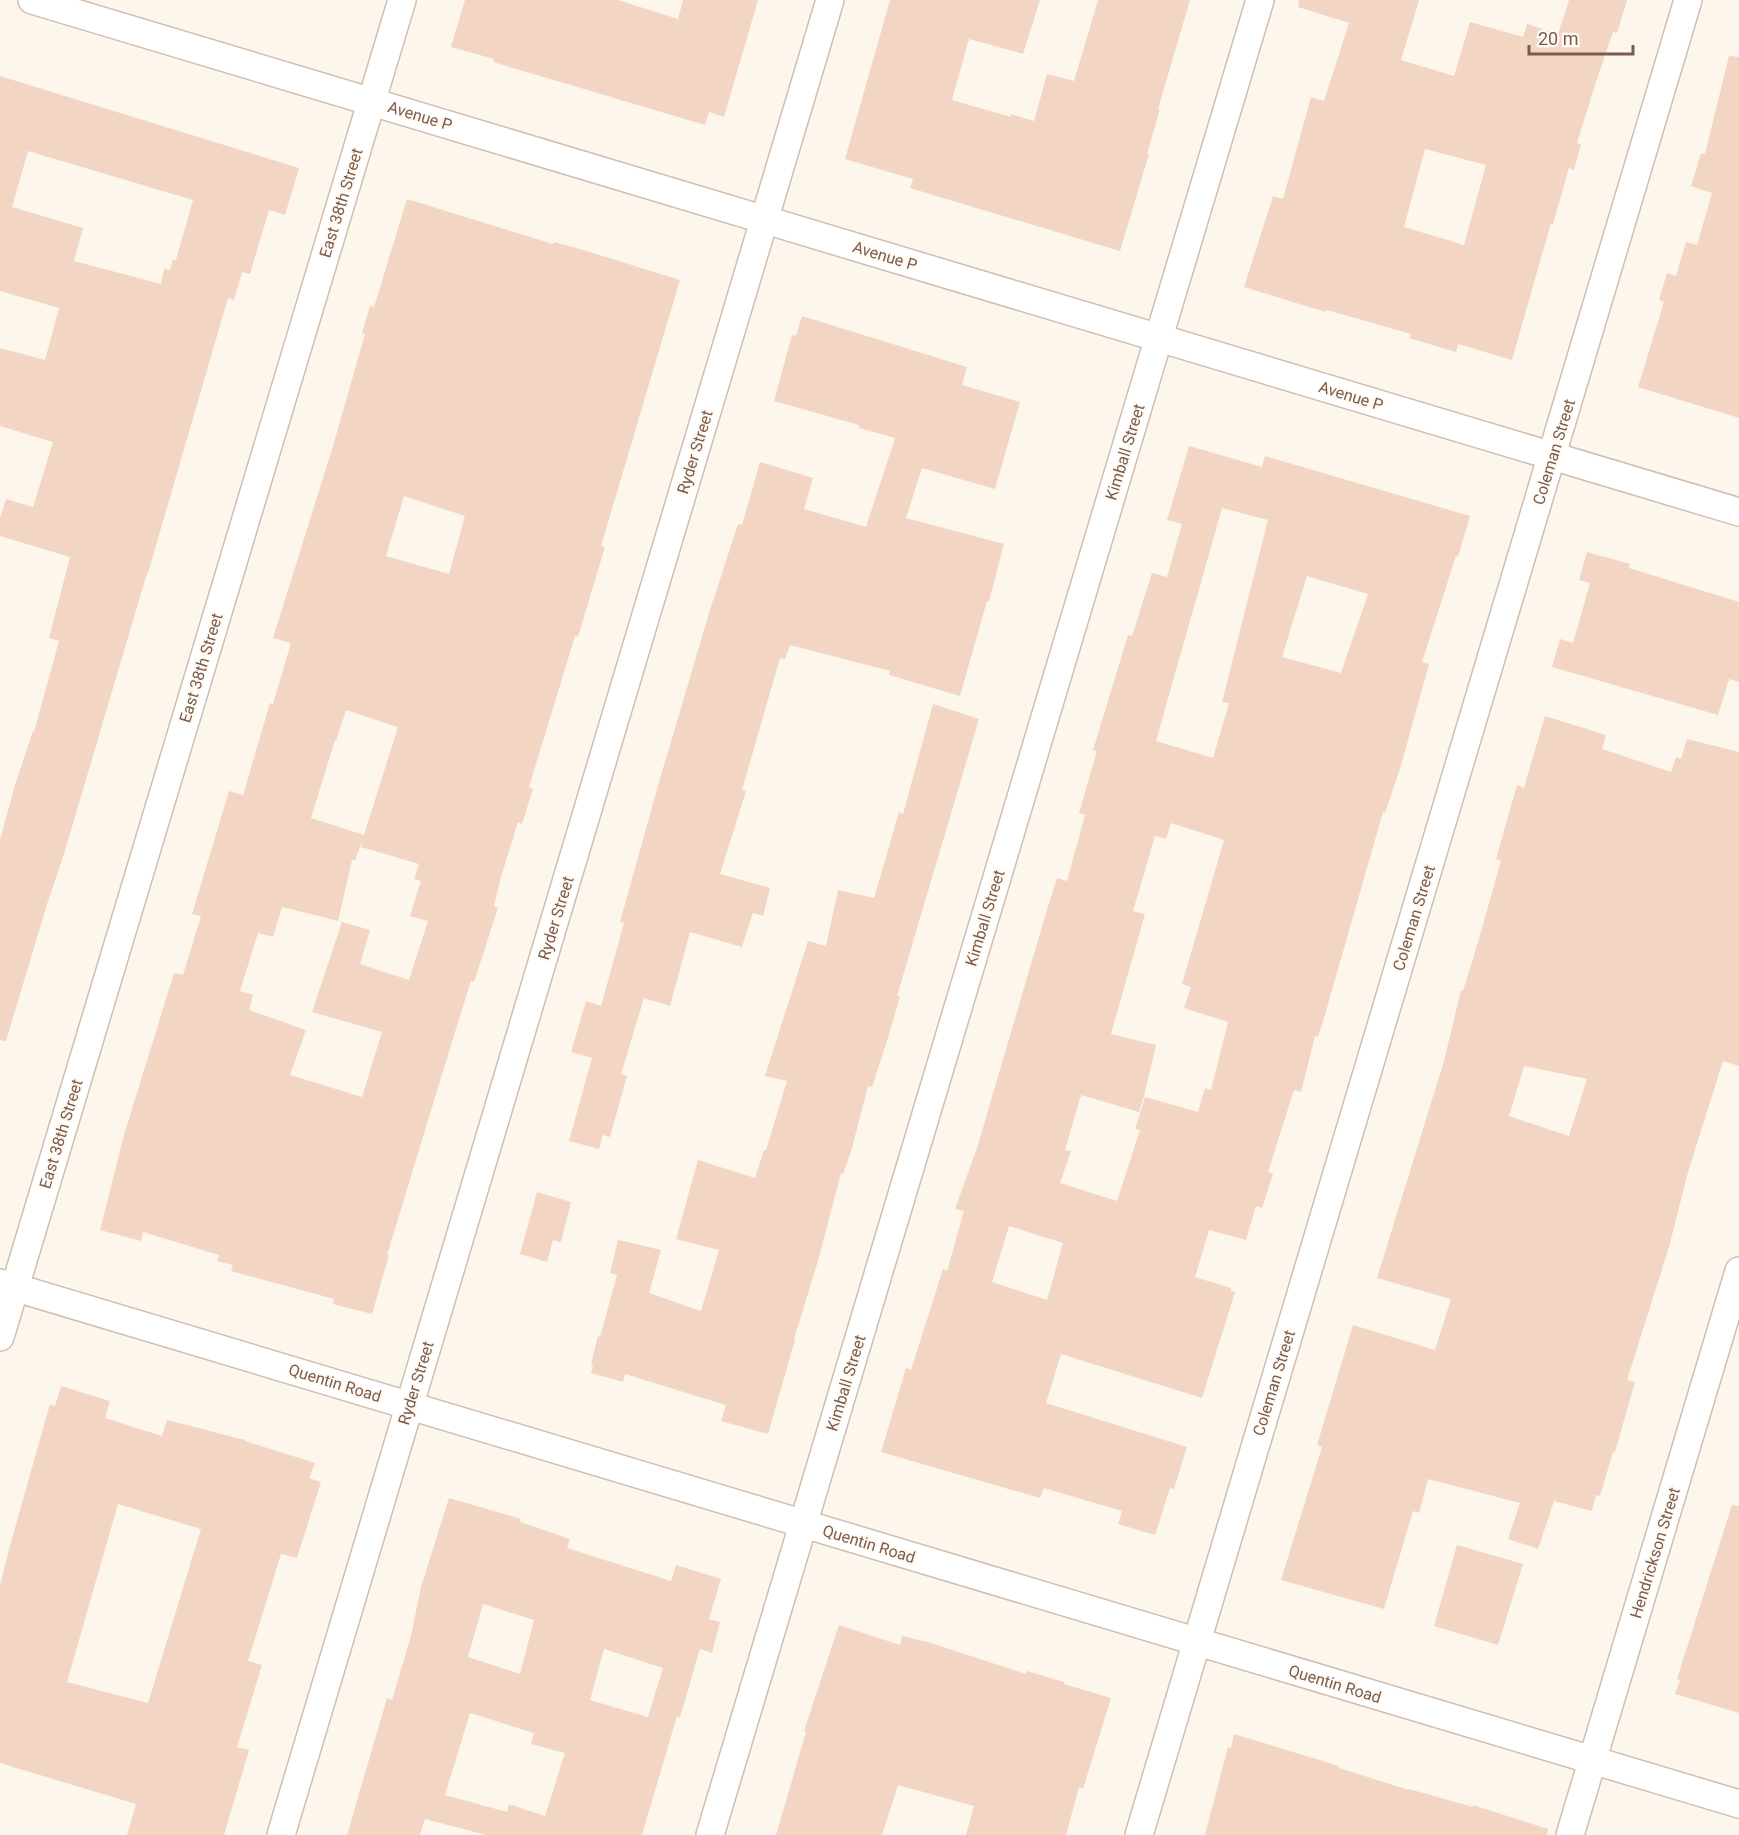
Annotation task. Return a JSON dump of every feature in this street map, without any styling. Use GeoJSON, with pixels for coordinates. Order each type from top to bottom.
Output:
{"type":"FeatureCollection","features":[{"type":"Feature","properties":{"kind":"street","name":"Avenue P"},"geometry":{"type":"LineString","coordinates":[[32,0],[1739,512]]}},
{"type":"Feature","properties":{"kind":"street","name":"East 38th Street"},"geometry":{"type":"LineString","coordinates":[[0,1337],[7,1286],[402,0]]}},
{"type":"Feature","properties":{"kind":"street","name":"Ryder Street"},"geometry":{"type":"LineString","coordinates":[[281,1835],[830,0]]}},
{"type":"Feature","properties":{"kind":"street","name":"Kimball Street"},"geometry":{"type":"LineString","coordinates":[[710,1835],[1260,0]]}},
{"type":"Feature","properties":{"kind":"street","name":"Coleman Street"},"geometry":{"type":"LineString","coordinates":[[1139,1835],[1688,0]]}},
{"type":"Feature","properties":{"kind":"street","name":"Hendrickson Street"},"geometry":{"type":"LineString","coordinates":[[1570,1835],[1739,1270]]}},
{"type":"Feature","properties":{"kind":"street","name":"Quentin Road"},"geometry":{"type":"LineString","coordinates":[[7,1286],[1739,1804]]}},
{"type":"Feature","properties":{"kind":"building"},"geometry":{"type":"Polygon","coordinates":[[[465,0],[618,0],[678,19],[683,0],[758,0],[724,117],[709,112],[705,125],[493,62],[494,59],[451,47],[465,0]]]}},
{"type":"Feature","properties":{"kind":"building"},"geometry":{"type":"Polygon","coordinates":[[[890,0],[1040,0],[1023,54],[969,39],[952,100],[1011,117],[1011,114],[1034,121],[1047,74],[1074,81],[1098,0],[1190,0],[1158,109],[1160,109],[1147,154],[1149,154],[1120,251],[910,188],[913,179],[845,159],[890,0]]]}},
{"type":"Feature","properties":{"kind":"building"},"geometry":{"type":"Polygon","coordinates":[[[1299,0],[1419,0],[1401,60],[1454,76],[1470,22],[1523,37],[1527,24],[1558,34],[1569,0],[1627,0],[1617,33],[1613,32],[1595,85],[1577,143],[1581,144],[1574,170],[1569,168],[1553,224],[1551,223],[1512,360],[1458,344],[1456,352],[1409,338],[1411,334],[1327,310],[1326,312],[1244,287],[1273,196],[1283,199],[1311,97],[1324,101],[1349,23],[1298,7],[1299,0]],[[1425,149],[1404,227],[1464,245],[1486,165],[1425,149]]]}},
{"type":"Feature","properties":{"kind":"building"},"geometry":{"type":"Polygon","coordinates":[[[1729,56],[1739,57],[1739,418],[1638,387],[1664,302],[1659,300],[1667,273],[1676,276],[1686,242],[1697,245],[1712,193],[1691,186],[1701,153],[1705,154],[1729,56]]]}},
{"type":"Feature","properties":{"kind":"building"},"geometry":{"type":"Polygon","coordinates":[[[0,76],[299,168],[285,215],[269,210],[250,274],[242,272],[234,300],[228,298],[148,573],[6,1041],[0,1040],[0,840],[15,785],[34,732],[59,641],[49,638],[70,557],[0,536],[0,518],[6,499],[33,507],[53,442],[0,426],[0,348],[45,360],[59,308],[0,291],[0,76]],[[28,151],[12,207],[83,228],[74,261],[161,284],[164,269],[170,270],[173,259],[176,260],[193,200],[28,151]]]}},
{"type":"Feature","properties":{"kind":"building"},"geometry":{"type":"Polygon","coordinates":[[[407,199],[680,280],[601,546],[605,547],[529,787],[533,789],[522,824],[518,822],[501,877],[494,906],[498,908],[474,982],[471,981],[451,1045],[387,1255],[389,1255],[372,1314],[333,1304],[334,1299],[231,1271],[233,1265],[217,1261],[219,1255],[143,1232],[141,1241],[100,1230],[124,1135],[174,973],[183,975],[201,916],[192,914],[229,791],[243,795],[270,703],[273,704],[291,643],[273,638],[333,446],[365,334],[362,333],[370,306],[374,307],[407,199]],[[404,496],[386,556],[449,574],[465,516],[404,496]],[[346,710],[311,818],[364,835],[398,727],[346,710]],[[362,841],[355,861],[352,860],[338,921],[282,907],[273,937],[258,933],[240,991],[253,995],[249,1010],[306,1030],[290,1075],[362,1097],[382,1032],[312,1012],[342,922],[370,930],[360,964],[409,980],[428,921],[410,916],[421,881],[414,879],[419,864],[361,847],[362,841]]]}},
{"type":"Feature","properties":{"kind":"building"},"geometry":{"type":"Polygon","coordinates":[[[802,316],[967,367],[962,385],[1020,402],[995,489],[922,468],[906,518],[1004,544],[960,696],[889,675],[890,671],[790,645],[785,659],[780,658],[742,790],[746,791],[720,874],[770,888],[763,916],[753,913],[742,947],[690,932],[670,1006],[644,998],[621,1074],[627,1076],[610,1137],[603,1135],[599,1149],[569,1141],[592,1058],[571,1052],[586,1001],[601,1006],[624,923],[620,922],[659,782],[710,610],[738,524],[742,525],[760,462],[813,478],[804,509],[866,527],[895,438],[859,428],[859,425],[774,401],[792,335],[796,336],[802,316]]]}},
{"type":"Feature","properties":{"kind":"building"},"geometry":{"type":"Polygon","coordinates":[[[1189,446],[1262,467],[1265,456],[1470,516],[1422,662],[1429,664],[1400,769],[1385,813],[1383,812],[1324,1018],[1318,1037],[1315,1036],[1301,1092],[1294,1090],[1268,1172],[1273,1174],[1262,1208],[1256,1206],[1246,1240],[1209,1230],[1195,1277],[1231,1288],[1231,1291],[1235,1292],[1202,1398],[1061,1354],[1046,1403],[1187,1447],[1174,1489],[1170,1488],[1155,1535],[1118,1524],[1122,1511],[1044,1488],[1040,1498],[881,1452],[906,1368],[911,1370],[943,1269],[947,1271],[964,1211],[955,1209],[977,1148],[1057,878],[1067,881],[1085,815],[1079,813],[1097,751],[1093,750],[1128,635],[1132,636],[1152,573],[1167,577],[1182,524],[1167,520],[1189,446]],[[1222,508],[1156,741],[1213,758],[1229,703],[1222,702],[1268,520],[1222,508]],[[1307,576],[1282,657],[1341,673],[1368,594],[1307,576]],[[1171,823],[1166,839],[1155,836],[1133,911],[1145,914],[1111,1034],[1156,1045],[1144,1096],[1139,1112],[1081,1095],[1065,1150],[1071,1151],[1060,1183],[1117,1201],[1140,1130],[1135,1129],[1145,1097],[1198,1112],[1205,1088],[1211,1090],[1228,1022],[1184,1008],[1191,987],[1182,984],[1224,840],[1171,823]],[[1009,1226],[992,1282],[1047,1300],[1063,1243],[1009,1226]]]}},
{"type":"Feature","properties":{"kind":"building"},"geometry":{"type":"Polygon","coordinates":[[[1587,552],[1630,564],[1629,568],[1739,602],[1739,682],[1729,679],[1718,715],[1552,667],[1560,639],[1573,643],[1590,583],[1579,580],[1587,552]]]}},
{"type":"Feature","properties":{"kind":"building"},"geometry":{"type":"Polygon","coordinates":[[[933,704],[979,719],[897,996],[900,996],[887,1041],[872,1087],[868,1086],[852,1148],[843,1174],[841,1173],[768,1434],[721,1421],[726,1405],[625,1374],[623,1382],[591,1373],[598,1336],[600,1337],[617,1275],[610,1273],[618,1240],[661,1250],[649,1293],[701,1311],[719,1250],[676,1239],[698,1160],[755,1178],[787,1081],[765,1076],[808,941],[826,946],[838,890],[874,898],[899,812],[903,814],[933,704]]]}},
{"type":"Feature","properties":{"kind":"building"},"geometry":{"type":"Polygon","coordinates":[[[1545,716],[1606,735],[1602,749],[1671,772],[1676,757],[1681,759],[1687,739],[1739,752],[1739,1066],[1723,1061],[1688,1172],[1669,1247],[1627,1380],[1635,1382],[1615,1452],[1613,1452],[1600,1496],[1596,1495],[1592,1511],[1554,1501],[1538,1549],[1508,1539],[1520,1503],[1428,1479],[1419,1513],[1413,1511],[1384,1609],[1281,1580],[1322,1447],[1317,1445],[1353,1325],[1435,1350],[1451,1299],[1377,1278],[1444,1061],[1461,990],[1463,991],[1478,942],[1501,861],[1496,859],[1517,785],[1524,788],[1545,716]],[[1524,1066],[1509,1116],[1569,1136],[1587,1079],[1524,1066]]]}},
{"type":"Feature","properties":{"kind":"building"},"geometry":{"type":"Polygon","coordinates":[[[537,1192],[571,1202],[561,1242],[553,1240],[547,1262],[520,1254],[537,1192]]]}},
{"type":"Feature","properties":{"kind":"building"},"geometry":{"type":"Polygon","coordinates":[[[61,1386],[110,1401],[105,1418],[162,1436],[167,1420],[245,1440],[315,1463],[309,1478],[321,1482],[297,1558],[281,1554],[248,1661],[262,1665],[237,1747],[249,1750],[224,1835],[127,1835],[136,1804],[0,1763],[0,1585],[50,1404],[55,1406],[61,1386]],[[118,1504],[67,1682],[148,1703],[201,1529],[118,1504]]]}},
{"type":"Feature","properties":{"kind":"building"},"geometry":{"type":"Polygon","coordinates":[[[449,1498],[521,1519],[520,1522],[570,1539],[567,1548],[671,1581],[676,1565],[721,1579],[709,1619],[720,1622],[712,1653],[700,1649],[680,1717],[677,1716],[642,1835],[486,1835],[425,1819],[420,1835],[347,1835],[387,1698],[392,1700],[411,1636],[421,1587],[449,1498]],[[483,1604],[468,1657],[520,1674],[534,1620],[483,1604]],[[604,1649],[590,1700],[648,1717],[663,1668],[604,1649]],[[470,1713],[445,1795],[507,1812],[509,1804],[545,1816],[565,1753],[531,1744],[534,1733],[470,1713]]]}},
{"type":"Feature","properties":{"kind":"building"},"geometry":{"type":"Polygon","coordinates":[[[1732,1505],[1739,1506],[1739,1713],[1675,1694],[1680,1680],[1677,1679],[1732,1505]]]}},
{"type":"Feature","properties":{"kind":"building"},"geometry":{"type":"Polygon","coordinates":[[[1457,1545],[1523,1564],[1498,1645],[1434,1626],[1457,1545]]]}},
{"type":"Feature","properties":{"kind":"building"},"geometry":{"type":"Polygon","coordinates":[[[839,1625],[900,1645],[902,1636],[931,1643],[1026,1674],[1027,1671],[1111,1698],[1083,1789],[1079,1787],[1066,1835],[966,1835],[974,1806],[898,1785],[882,1835],[776,1835],[806,1732],[804,1731],[839,1625]]]}},
{"type":"Feature","properties":{"kind":"building"},"geometry":{"type":"Polygon","coordinates":[[[1234,1734],[1409,1790],[1473,1807],[1473,1805],[1548,1829],[1547,1835],[1205,1835],[1228,1747],[1231,1748],[1234,1734]]]}}]}
